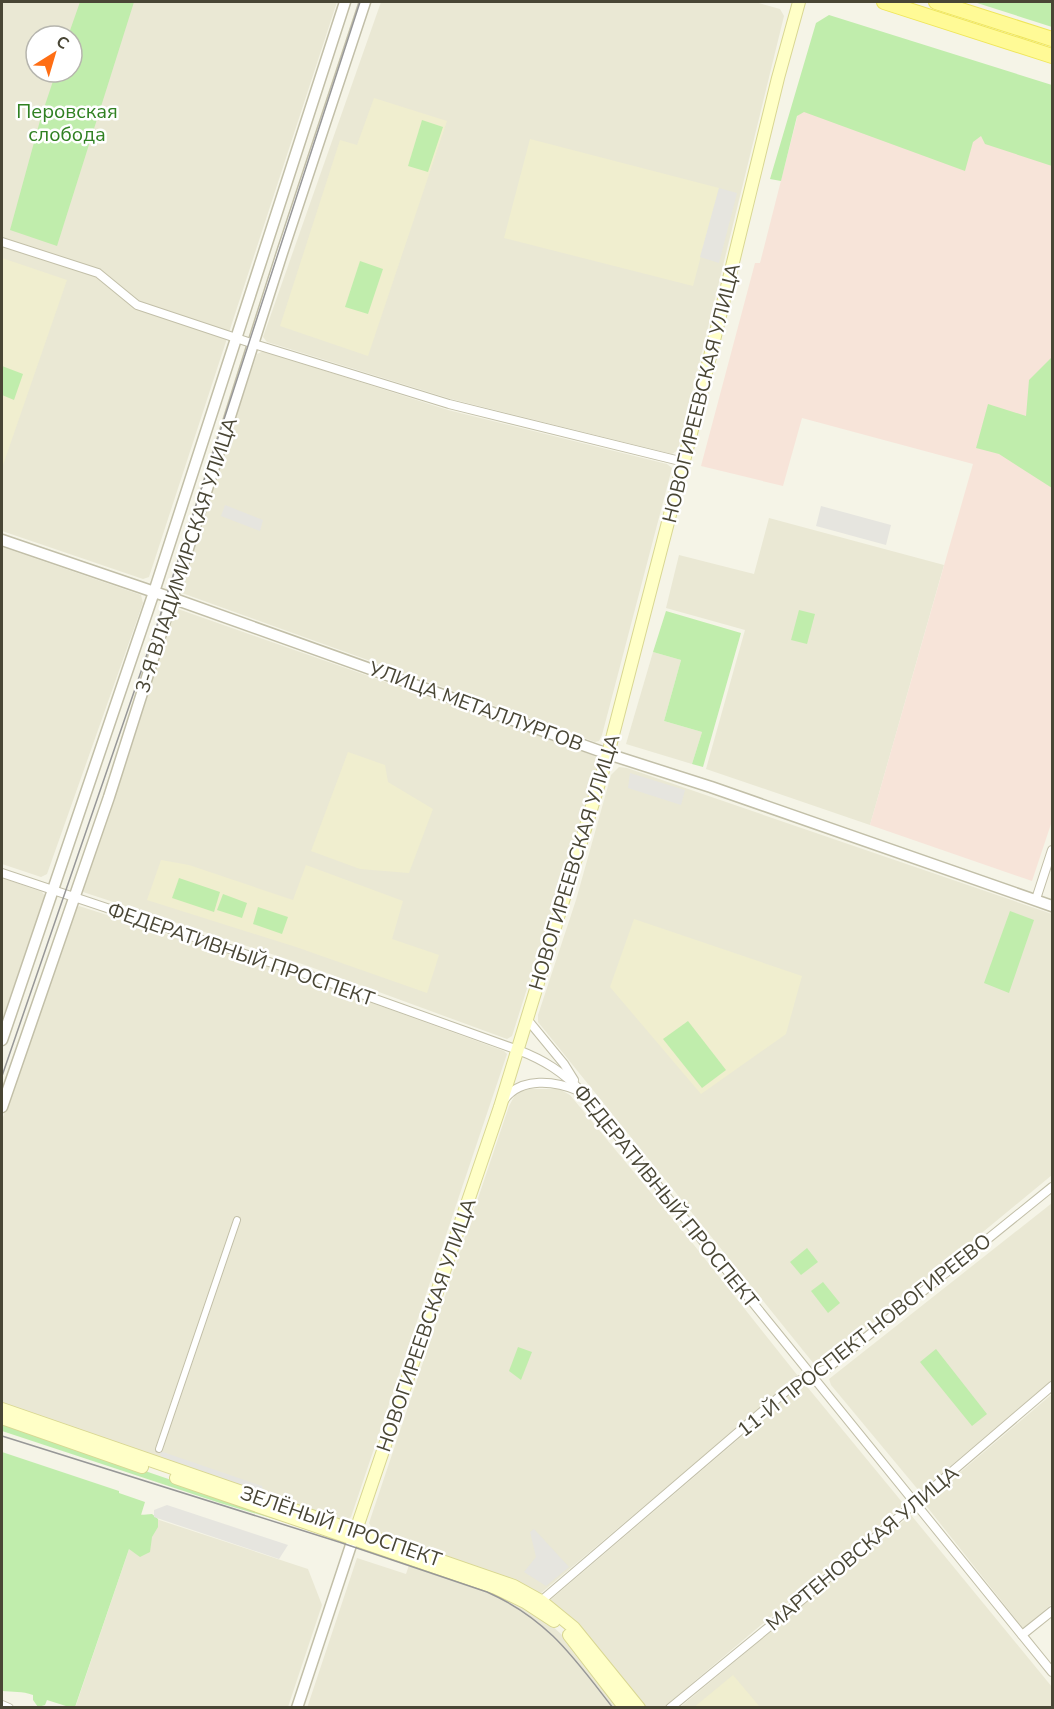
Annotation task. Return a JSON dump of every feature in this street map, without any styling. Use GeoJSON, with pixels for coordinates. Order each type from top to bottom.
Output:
{"type":"FeatureCollection","features":[{"type":"Feature","properties":{"kind":"main road","name":"НОВОГИРЕЕВСКАЯ УЛИЦА"},"geometry":{"type":"LineString","coordinates":[[354,1535],[500,1107],[608,754],[799,2]]}},
{"type":"Feature","properties":{"kind":"main road"},"geometry":{"type":"LineString","coordinates":[[884,2],[1053,56]]}},
{"type":"Feature","properties":{"kind":"main road"},"geometry":{"type":"LineString","coordinates":[[936,2],[1053,39]]}},
{"type":"Feature","properties":{"kind":"main road","name":"ЗЕЛЁНЫЙ ПРОСПЕКТ"},"geometry":{"type":"LineString","coordinates":[[2,1409],[496,1588],[540,1611],[570,1635],[625,1707]]}},
{"type":"Feature","properties":{"kind":"main road","name":"ЗЕЛЁНЫЙ ПРОСПЕКТ"},"geometry":{"type":"LineString","coordinates":[[2,1418],[514,1586],[541,1601],[574,1628],[639,1707]]}},
{"type":"Feature","properties":{"kind":"street","name":"3-Я ВЛАДИМИРСКАЯ УЛИЦА"},"geometry":{"type":"LineString","coordinates":[[2,1040],[154,591],[345,2]]}},
{"type":"Feature","properties":{"kind":"street","name":"3-Я ВЛАДИМИРСКАЯ УЛИЦА"},"geometry":{"type":"LineString","coordinates":[[2,1107],[109,797],[282,253],[365,2]]}},
{"type":"Feature","properties":{"kind":"street"},"geometry":{"type":"LineString","coordinates":[[2,242],[98,273],[137,305],[254,344],[449,404],[684,462]]}},
{"type":"Feature","properties":{"kind":"street","name":"УЛИЦА МЕТАЛЛУРГОВ"},"geometry":{"type":"LineString","coordinates":[[2,540],[154,591],[608,754],[722,791],[1053,906]]}},
{"type":"Feature","properties":{"kind":"street"},"geometry":{"type":"LineString","coordinates":[[1036,899],[1053,850]]}},
{"type":"Feature","properties":{"kind":"street","name":"ФЕДЕРАТИВНЫЙ ПРОСПЕКТ"},"geometry":{"type":"LineString","coordinates":[[2,873],[311,976],[543,1059],[568,1077],[1053,1672]]}},
{"type":"Feature","properties":{"kind":"street"},"geometry":{"type":"LineString","coordinates":[[527,1019],[564,1064],[583,1093]]}},
{"type":"Feature","properties":{"kind":"street"},"geometry":{"type":"LineString","coordinates":[[500,1107],[508,1094],[516,1087],[531,1084],[566,1086],[583,1093]]}},
{"type":"Feature","properties":{"kind":"street","name":"11-Й ПРОСПЕКТ НОВОГИРЕЕВО"},"geometry":{"type":"LineString","coordinates":[[541,1601],[798,1381],[828,1368],[1053,1187]]}},
{"type":"Feature","properties":{"kind":"street"},"geometry":{"type":"LineString","coordinates":[[159,1449],[237,1220]]}},
{"type":"Feature","properties":{"kind":"street","name":"МАРТЕНОВСКАЯ УЛИЦА"},"geometry":{"type":"LineString","coordinates":[[670,1707],[803,1599],[1053,1386]]}},
{"type":"Feature","properties":{"kind":"street","name":"НОВОГИРЕЕВСКАЯ УЛИЦА"},"geometry":{"type":"LineString","coordinates":[[297,1707],[354,1535]]}},
{"type":"Feature","properties":{"kind":"street"},"geometry":{"type":"LineString","coordinates":[[1022,1635],[1053,1611]]}},
{"type":"Feature","properties":{"kind":"street"},"geometry":{"type":"LineString","coordinates":[[2,1705],[9,1707]]}},
{"type":"Feature","properties":{"kind":"shaded area"},"geometry":{"type":"Polygon","coordinates":[[[2,2],[337,2],[149,577],[143,579],[2,531],[2,2]]]}},
{"type":"Feature","properties":{"kind":"shaded area"},"geometry":{"type":"Polygon","coordinates":[[[381,2],[755,2],[780,9],[784,16],[678,450],[672,454],[451,399],[267,342],[263,337],[381,2]]]}},
{"type":"Feature","properties":{"kind":"shaded area"},"geometry":{"type":"Polygon","coordinates":[[[819,31],[1052,106],[1052,821],[1032,881],[870,825],[973,464],[802,418],[783,486],[701,466],[755,263],[760,263],[819,31]]]}},
{"type":"Feature","properties":{"kind":"shaded area"},"geometry":{"type":"Polygon","coordinates":[[[374,98],[447,121],[368,356],[280,326],[340,140],[357,145],[374,98]]]}},
{"type":"Feature","properties":{"kind":"shaded area"},"geometry":{"type":"Polygon","coordinates":[[[530,139],[719,188],[693,286],[504,238],[530,139]]]}},
{"type":"Feature","properties":{"kind":"shaded area"},"geometry":{"type":"Polygon","coordinates":[[[719,188],[737,193],[719,263],[700,257],[719,188]]]}},
{"type":"Feature","properties":{"kind":"shaded area"},"geometry":{"type":"Polygon","coordinates":[[[2,258],[67,280],[2,468],[2,258]]]}},
{"type":"Feature","properties":{"kind":"shaded area"},"geometry":{"type":"Polygon","coordinates":[[[263,351],[448,410],[667,464],[672,468],[599,741],[595,742],[182,593],[179,588],[257,354],[263,351]]]}},
{"type":"Feature","properties":{"kind":"shaded area"},"geometry":{"type":"Polygon","coordinates":[[[225,505],[263,520],[260,531],[221,516],[225,505]]]}},
{"type":"Feature","properties":{"kind":"shaded area"},"geometry":{"type":"Polygon","coordinates":[[[821,506],[891,525],[886,545],[816,526],[821,506]]]}},
{"type":"Feature","properties":{"kind":"shaded area"},"geometry":{"type":"Polygon","coordinates":[[[769,518],[944,565],[870,825],[706,769],[745,630],[666,608],[679,555],[754,574],[769,518]]]}},
{"type":"Feature","properties":{"kind":"shaded area"},"geometry":{"type":"Polygon","coordinates":[[[2,547],[141,595],[143,603],[47,874],[41,877],[2,864],[2,547]]]}},
{"type":"Feature","properties":{"kind":"shaded area"},"geometry":{"type":"Polygon","coordinates":[[[178,609],[596,757],[595,774],[512,1036],[507,1039],[308,966],[83,892],[81,887],[174,613],[178,609]]]}},
{"type":"Feature","properties":{"kind":"shaded area"},"geometry":{"type":"Polygon","coordinates":[[[653,652],[681,660],[664,721],[702,732],[692,764],[626,744],[653,652]]]}},
{"type":"Feature","properties":{"kind":"shaded area"},"geometry":{"type":"Polygon","coordinates":[[[348,752],[385,765],[388,782],[433,809],[409,873],[360,869],[311,851],[348,752]]]}},
{"type":"Feature","properties":{"kind":"shaded area"},"geometry":{"type":"Polygon","coordinates":[[[619,767],[1052,914],[1052,1175],[823,1364],[814,1364],[538,1022],[538,1015],[576,900],[611,775],[619,767]]]}},
{"type":"Feature","properties":{"kind":"shaded area"},"geometry":{"type":"Polygon","coordinates":[[[630,773],[685,790],[681,805],[628,788],[630,773]]]}},
{"type":"Feature","properties":{"kind":"shaded area"},"geometry":{"type":"Polygon","coordinates":[[[161,860],[189,865],[293,900],[306,865],[403,901],[392,939],[439,955],[427,993],[296,947],[147,900],[161,860]]]}},
{"type":"Feature","properties":{"kind":"shaded area"},"geometry":{"type":"Polygon","coordinates":[[[2,878],[42,892],[45,896],[2,1020],[2,878]]]}},
{"type":"Feature","properties":{"kind":"shaded area"},"geometry":{"type":"Polygon","coordinates":[[[79,906],[309,980],[507,1054],[351,1517],[345,1522],[2,1405],[2,1120],[74,910],[79,906]]]}},
{"type":"Feature","properties":{"kind":"shaded area"},"geometry":{"type":"Polygon","coordinates":[[[634,919],[802,976],[786,1034],[701,1094],[610,987],[634,919]]]}},
{"type":"Feature","properties":{"kind":"shaded area"},"geometry":{"type":"Polygon","coordinates":[[[529,1089],[559,1089],[570,1095],[690,1240],[798,1376],[540,1594],[509,1579],[373,1530],[369,1523],[509,1106],[516,1093],[529,1089]]]}},
{"type":"Feature","properties":{"kind":"shaded area"},"geometry":{"type":"Polygon","coordinates":[[[1052,1203],[1052,1380],[920,1492],[831,1385],[829,1379],[1052,1203]]]}},
{"type":"Feature","properties":{"kind":"shaded area"},"geometry":{"type":"Polygon","coordinates":[[[804,1383],[902,1502],[901,1507],[664,1707],[644,1707],[548,1602],[804,1383]]]}},
{"type":"Feature","properties":{"kind":"shaded area"},"geometry":{"type":"Polygon","coordinates":[[[1052,1394],[1052,1604],[1023,1628],[924,1503],[1052,1394]]]}},
{"type":"Feature","properties":{"kind":"shaded area"},"geometry":{"type":"Polygon","coordinates":[[[160,1451],[262,1486],[264,1494],[161,1459],[160,1451]]]}},
{"type":"Feature","properties":{"kind":"shaded area"},"geometry":{"type":"Polygon","coordinates":[[[167,1505],[288,1545],[279,1559],[154,1517],[154,1510],[167,1505]]]}},
{"type":"Feature","properties":{"kind":"shaded area"},"geometry":{"type":"Polygon","coordinates":[[[141,1514],[308,1569],[322,1605],[288,1707],[75,1708],[141,1514]]]}},
{"type":"Feature","properties":{"kind":"shaded area"},"geometry":{"type":"Polygon","coordinates":[[[911,1515],[1052,1687],[1052,1707],[679,1708],[911,1515]]]}},
{"type":"Feature","properties":{"kind":"shaded area"},"geometry":{"type":"Polygon","coordinates":[[[534,1529],[569,1567],[546,1586],[524,1572],[536,1557],[530,1532],[534,1529]]]}},
{"type":"Feature","properties":{"kind":"shaded area"},"geometry":{"type":"Polygon","coordinates":[[[357,1558],[406,1574],[410,1562],[499,1593],[527,1608],[550,1624],[573,1645],[623,1708],[307,1708],[357,1558]]]}},
{"type":"Feature","properties":{"kind":"shaded area"},"geometry":{"type":"Polygon","coordinates":[[[733,1675],[760,1707],[693,1708],[733,1675]]]}},
{"type":"Feature","properties":{"kind":"green space","name":"Перовская слобода"},"geometry":{"type":"Polygon","coordinates":[[[80,2],[134,2],[57,246],[10,230],[52,84],[84,84],[84,24],[72,24],[80,2]]]}},
{"type":"Feature","properties":{"kind":"green space"},"geometry":{"type":"Polygon","coordinates":[[[974,2],[1052,2],[1052,27],[974,2]]]}},
{"type":"Feature","properties":{"kind":"green space"},"geometry":{"type":"Polygon","coordinates":[[[829,15],[1052,85],[1052,166],[985,144],[981,136],[973,142],[965,171],[804,112],[797,116],[781,181],[770,179],[816,23],[829,15]]]}},
{"type":"Feature","properties":{"kind":"green space"},"geometry":{"type":"Polygon","coordinates":[[[422,120],[443,127],[428,172],[408,166],[422,120]]]}},
{"type":"Feature","properties":{"kind":"green space"},"geometry":{"type":"Polygon","coordinates":[[[360,261],[383,269],[368,314],[345,307],[360,261]]]}},
{"type":"Feature","properties":{"kind":"green space"},"geometry":{"type":"Polygon","coordinates":[[[1052,357],[1052,488],[999,454],[976,448],[988,404],[1026,416],[1029,380],[1052,357]]]}},
{"type":"Feature","properties":{"kind":"green space"},"geometry":{"type":"Polygon","coordinates":[[[2,366],[23,374],[14,400],[2,395],[2,366]]]}},
{"type":"Feature","properties":{"kind":"green space"},"geometry":{"type":"Polygon","coordinates":[[[799,610],[815,614],[807,644],[791,640],[799,610]]]}},
{"type":"Feature","properties":{"kind":"green space"},"geometry":{"type":"Polygon","coordinates":[[[666,611],[741,633],[703,767],[692,764],[702,732],[664,721],[681,660],[653,652],[666,611]]]}},
{"type":"Feature","properties":{"kind":"green space"},"geometry":{"type":"Polygon","coordinates":[[[179,878],[220,892],[214,912],[172,898],[179,878]]]}},
{"type":"Feature","properties":{"kind":"green space"},"geometry":{"type":"Polygon","coordinates":[[[223,894],[247,903],[242,918],[217,910],[223,894]]]}},
{"type":"Feature","properties":{"kind":"green space"},"geometry":{"type":"Polygon","coordinates":[[[258,907],[288,917],[282,934],[253,924],[258,907]]]}},
{"type":"Feature","properties":{"kind":"green space"},"geometry":{"type":"Polygon","coordinates":[[[1010,911],[1034,920],[1009,993],[984,983],[1010,911]]]}},
{"type":"Feature","properties":{"kind":"green space"},"geometry":{"type":"Polygon","coordinates":[[[688,1021],[726,1070],[702,1088],[663,1039],[688,1021]]]}},
{"type":"Feature","properties":{"kind":"green space"},"geometry":{"type":"Polygon","coordinates":[[[807,1248],[818,1262],[801,1275],[790,1262],[807,1248]]]}},
{"type":"Feature","properties":{"kind":"green space"},"geometry":{"type":"Polygon","coordinates":[[[823,1282],[840,1303],[828,1313],[811,1291],[823,1282]]]}},
{"type":"Feature","properties":{"kind":"green space"},"geometry":{"type":"Polygon","coordinates":[[[518,1347],[532,1352],[521,1380],[509,1371],[518,1347]]]}},
{"type":"Feature","properties":{"kind":"green space"},"geometry":{"type":"Polygon","coordinates":[[[936,1349],[987,1414],[972,1426],[920,1362],[936,1349]]]}},
{"type":"Feature","properties":{"kind":"green space"},"geometry":{"type":"Polygon","coordinates":[[[2,1422],[335,1537],[220,1503],[2,1431],[2,1422]]]}},
{"type":"Feature","properties":{"kind":"green space"},"geometry":{"type":"Polygon","coordinates":[[[2,1452],[119,1491],[119,1493],[145,1502],[141,1515],[152,1514],[158,1519],[158,1527],[152,1537],[150,1552],[140,1557],[129,1549],[75,1707],[47,1700],[45,1705],[38,1707],[33,1700],[33,1695],[2,1691],[2,1452]]]}},
{"type":"Feature","properties":{"kind":"tram line"},"geometry":{"type":"LineString","coordinates":[[2,1076],[157,625],[360,2]]}},
{"type":"Feature","properties":{"kind":"tram line"},"geometry":{"type":"LineString","coordinates":[[2,1436],[339,1542],[487,1592],[527,1614],[543,1627],[572,1656],[613,1708]]}}]}
